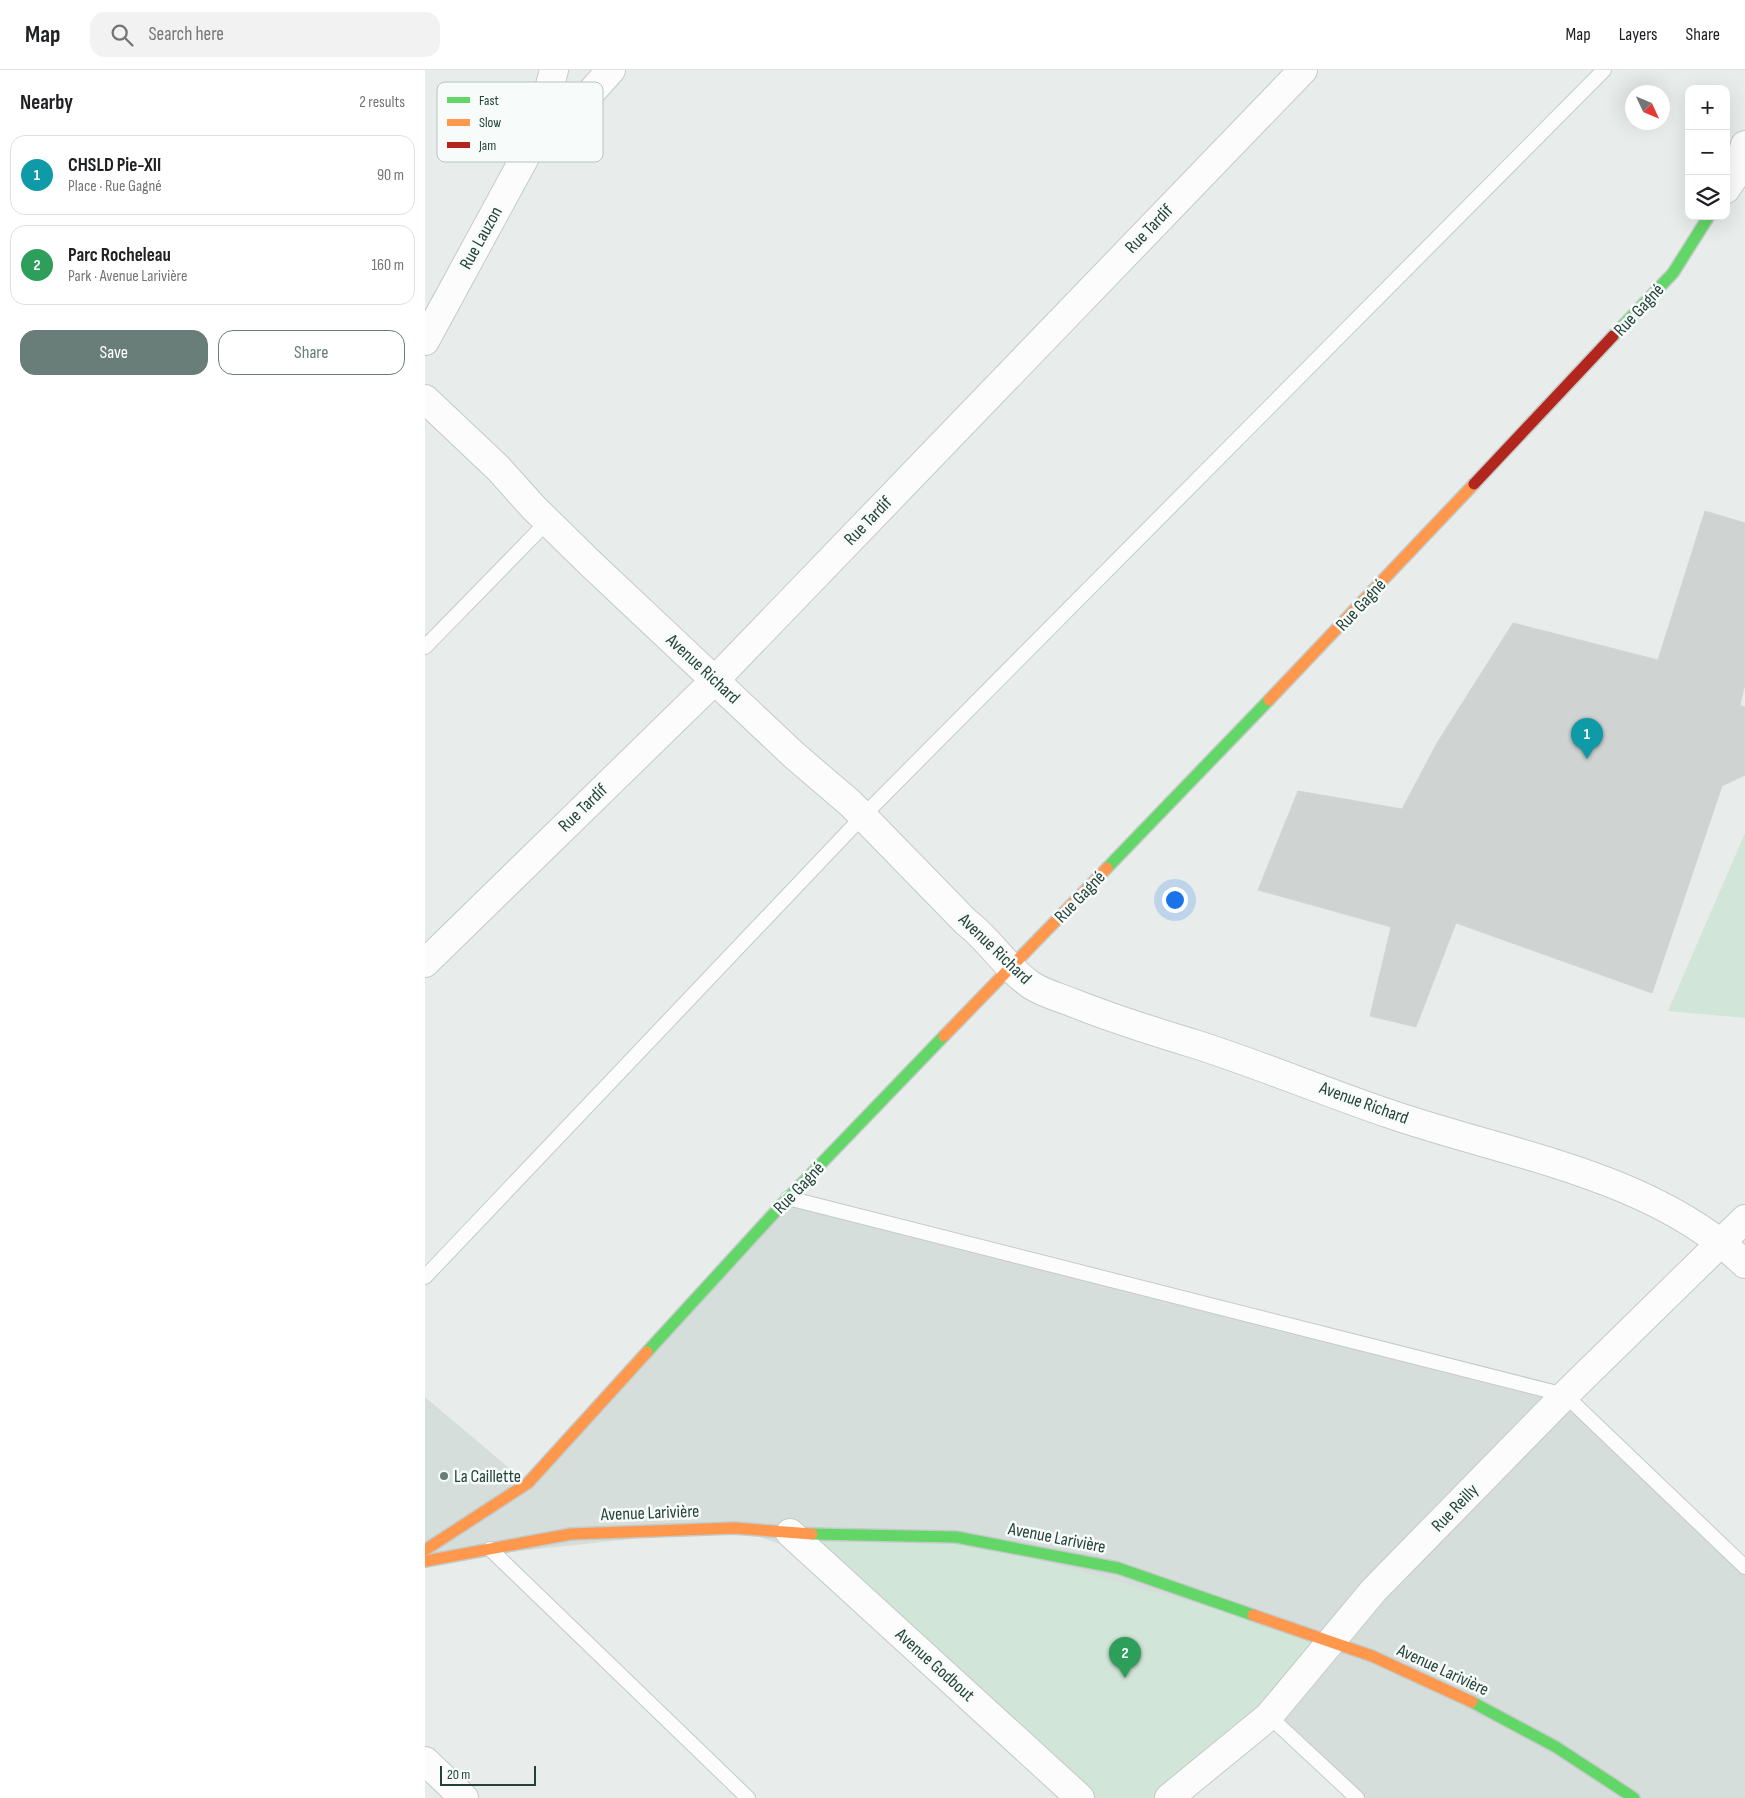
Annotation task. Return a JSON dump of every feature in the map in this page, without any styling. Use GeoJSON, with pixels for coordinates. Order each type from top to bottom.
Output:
{"type":"FeatureCollection","features":[{"type":"Feature","properties":{"kind":"street","name":"Rue Lauzon"},"geometry":{"type":"LineString","coordinates":[[600,82],[611,70]]}},
{"type":"Feature","properties":{"kind":"street","name":"Rue Tardif"},"geometry":{"type":"LineString","coordinates":[[425,963],[715,680],[1303,70]]}},
{"type":"Feature","properties":{"kind":"street"},"geometry":{"type":"LineString","coordinates":[[1730,183],[1738,171],[1745,145]]}},
{"type":"Feature","properties":{"kind":"street","name":"Rue Lauzon"},"geometry":{"type":"LineString","coordinates":[[425,341],[522,162]]}},
{"type":"Feature","properties":{"kind":"street","name":"Rue Gagné"},"geometry":{"type":"LineString","coordinates":[[425,1550],[528,1483],[788,1198],[1334,633],[1673,273],[1706,220]]}},
{"type":"Feature","properties":{"kind":"street","name":"Avenue Richard"},"geometry":{"type":"LineString","coordinates":[[425,399],[497,468],[548,521],[715,680],[863,816],[966,922],[982,934],[1011,969],[1033,986],[1113,1019],[1264,1066],[1390,1114],[1599,1179],[1669,1209],[1722,1242],[1745,1264]]}},
{"type":"Feature","properties":{"kind":"street","name":"Rue Reilly"},"geometry":{"type":"LineString","coordinates":[[1169,1798],[1269,1716],[1374,1590],[1565,1395],[1745,1219]]}},
{"type":"Feature","properties":{"kind":"street","name":"Avenue Larivière"},"geometry":{"type":"LineString","coordinates":[[425,1561],[571,1534],[734,1528],[790,1533],[956,1537],[1117,1568],[1332,1641],[1467,1699],[1556,1747],[1633,1798]]}},
{"type":"Feature","properties":{"kind":"street","name":"Avenue Godbout"},"geometry":{"type":"LineString","coordinates":[[790,1533],[1080,1798]]}},
{"type":"Feature","properties":{"kind":"street"},"geometry":{"type":"LineString","coordinates":[[425,1761],[464,1798]]}},
{"type":"Feature","properties":{"kind":"lane"},"geometry":{"type":"LineString","coordinates":[[425,1277],[863,816],[1604,70]]}},
{"type":"Feature","properties":{"kind":"lane"},"geometry":{"type":"LineString","coordinates":[[425,647],[548,521]]}},
{"type":"Feature","properties":{"kind":"lane"},"geometry":{"type":"LineString","coordinates":[[788,1198],[1565,1395],[1745,1567]]}},
{"type":"Feature","properties":{"kind":"lane"},"geometry":{"type":"LineString","coordinates":[[490,1549],[748,1798]]}},
{"type":"Feature","properties":{"kind":"lane"},"geometry":{"type":"LineString","coordinates":[[1269,1716],[1357,1798]]}},
{"type":"Feature","properties":{"kind":"shaded area"},"geometry":{"type":"Polygon","coordinates":[[[788,1198],[1565,1395],[1745,1567],[1745,1798],[1357,1798],[1269,1716],[734,1528],[425,1561],[425,1397],[527,1483],[788,1198]]]}},
{"type":"Feature","properties":{"kind":"green space"},"geometry":{"type":"Polygon","coordinates":[[[1745,833],[1745,1018],[1668,1011],[1745,833]]]}},
{"type":"Feature","properties":{"kind":"green space"},"geometry":{"type":"Polygon","coordinates":[[[790,1533],[956,1537],[1332,1641],[1169,1798],[1080,1798],[790,1533]]]}},
{"type":"Feature","properties":{"kind":"building"},"geometry":{"type":"Polygon","coordinates":[[[1705,511],[1745,523],[1745,684],[1740,705],[1745,707],[1745,775],[1722,786],[1652,993],[1456,923],[1416,1027],[1370,1016],[1391,927],[1258,890],[1298,791],[1402,809],[1437,743],[1513,623],[1658,660],[1705,511]]]}},
{"type":"Feature","properties":{"kind":"traffic: fast"},"geometry":{"type":"LineString","coordinates":[[1613,336],[1673,273],[1706,220]]}},
{"type":"Feature","properties":{"kind":"traffic: fast"},"geometry":{"type":"LineString","coordinates":[[1107,868],[1269,700]]}},
{"type":"Feature","properties":{"kind":"traffic: fast"},"geometry":{"type":"LineString","coordinates":[[647,1352],[788,1198],[944,1036]]}},
{"type":"Feature","properties":{"kind":"traffic: fast"},"geometry":{"type":"LineString","coordinates":[[812,1534],[956,1537],[1118,1568],[1253,1615]]}},
{"type":"Feature","properties":{"kind":"traffic: fast"},"geometry":{"type":"LineString","coordinates":[[1472,1702],[1556,1747],[1634,1798]]}},
{"type":"Feature","properties":{"kind":"traffic: slow"},"geometry":{"type":"LineString","coordinates":[[1269,700],[1474,484]]}},
{"type":"Feature","properties":{"kind":"traffic: slow"},"geometry":{"type":"LineString","coordinates":[[944,1036],[1107,868]]}},
{"type":"Feature","properties":{"kind":"traffic: slow"},"geometry":{"type":"LineString","coordinates":[[425,1550],[528,1483],[647,1352]]}},
{"type":"Feature","properties":{"kind":"traffic: slow"},"geometry":{"type":"LineString","coordinates":[[425,1561],[571,1534],[734,1528],[812,1534]]}},
{"type":"Feature","properties":{"kind":"traffic: slow"},"geometry":{"type":"LineString","coordinates":[[1253,1615],[1372,1656],[1472,1702]]}},
{"type":"Feature","properties":{"kind":"traffic: jam"},"geometry":{"type":"LineString","coordinates":[[1474,484],[1613,336]]}},
{"type":"Feature","properties":{"kind":"place","name":"CHSLD Pie-XII"},"geometry":{"type":"Point","coordinates":[1587,759]}},
{"type":"Feature","properties":{"kind":"place","name":"La Caillette"},"geometry":{"type":"Point","coordinates":[444,1476]}},
{"type":"Feature","properties":{"kind":"place","name":"Parc Rocheleau"},"geometry":{"type":"Point","coordinates":[1125,1678]}}]}
